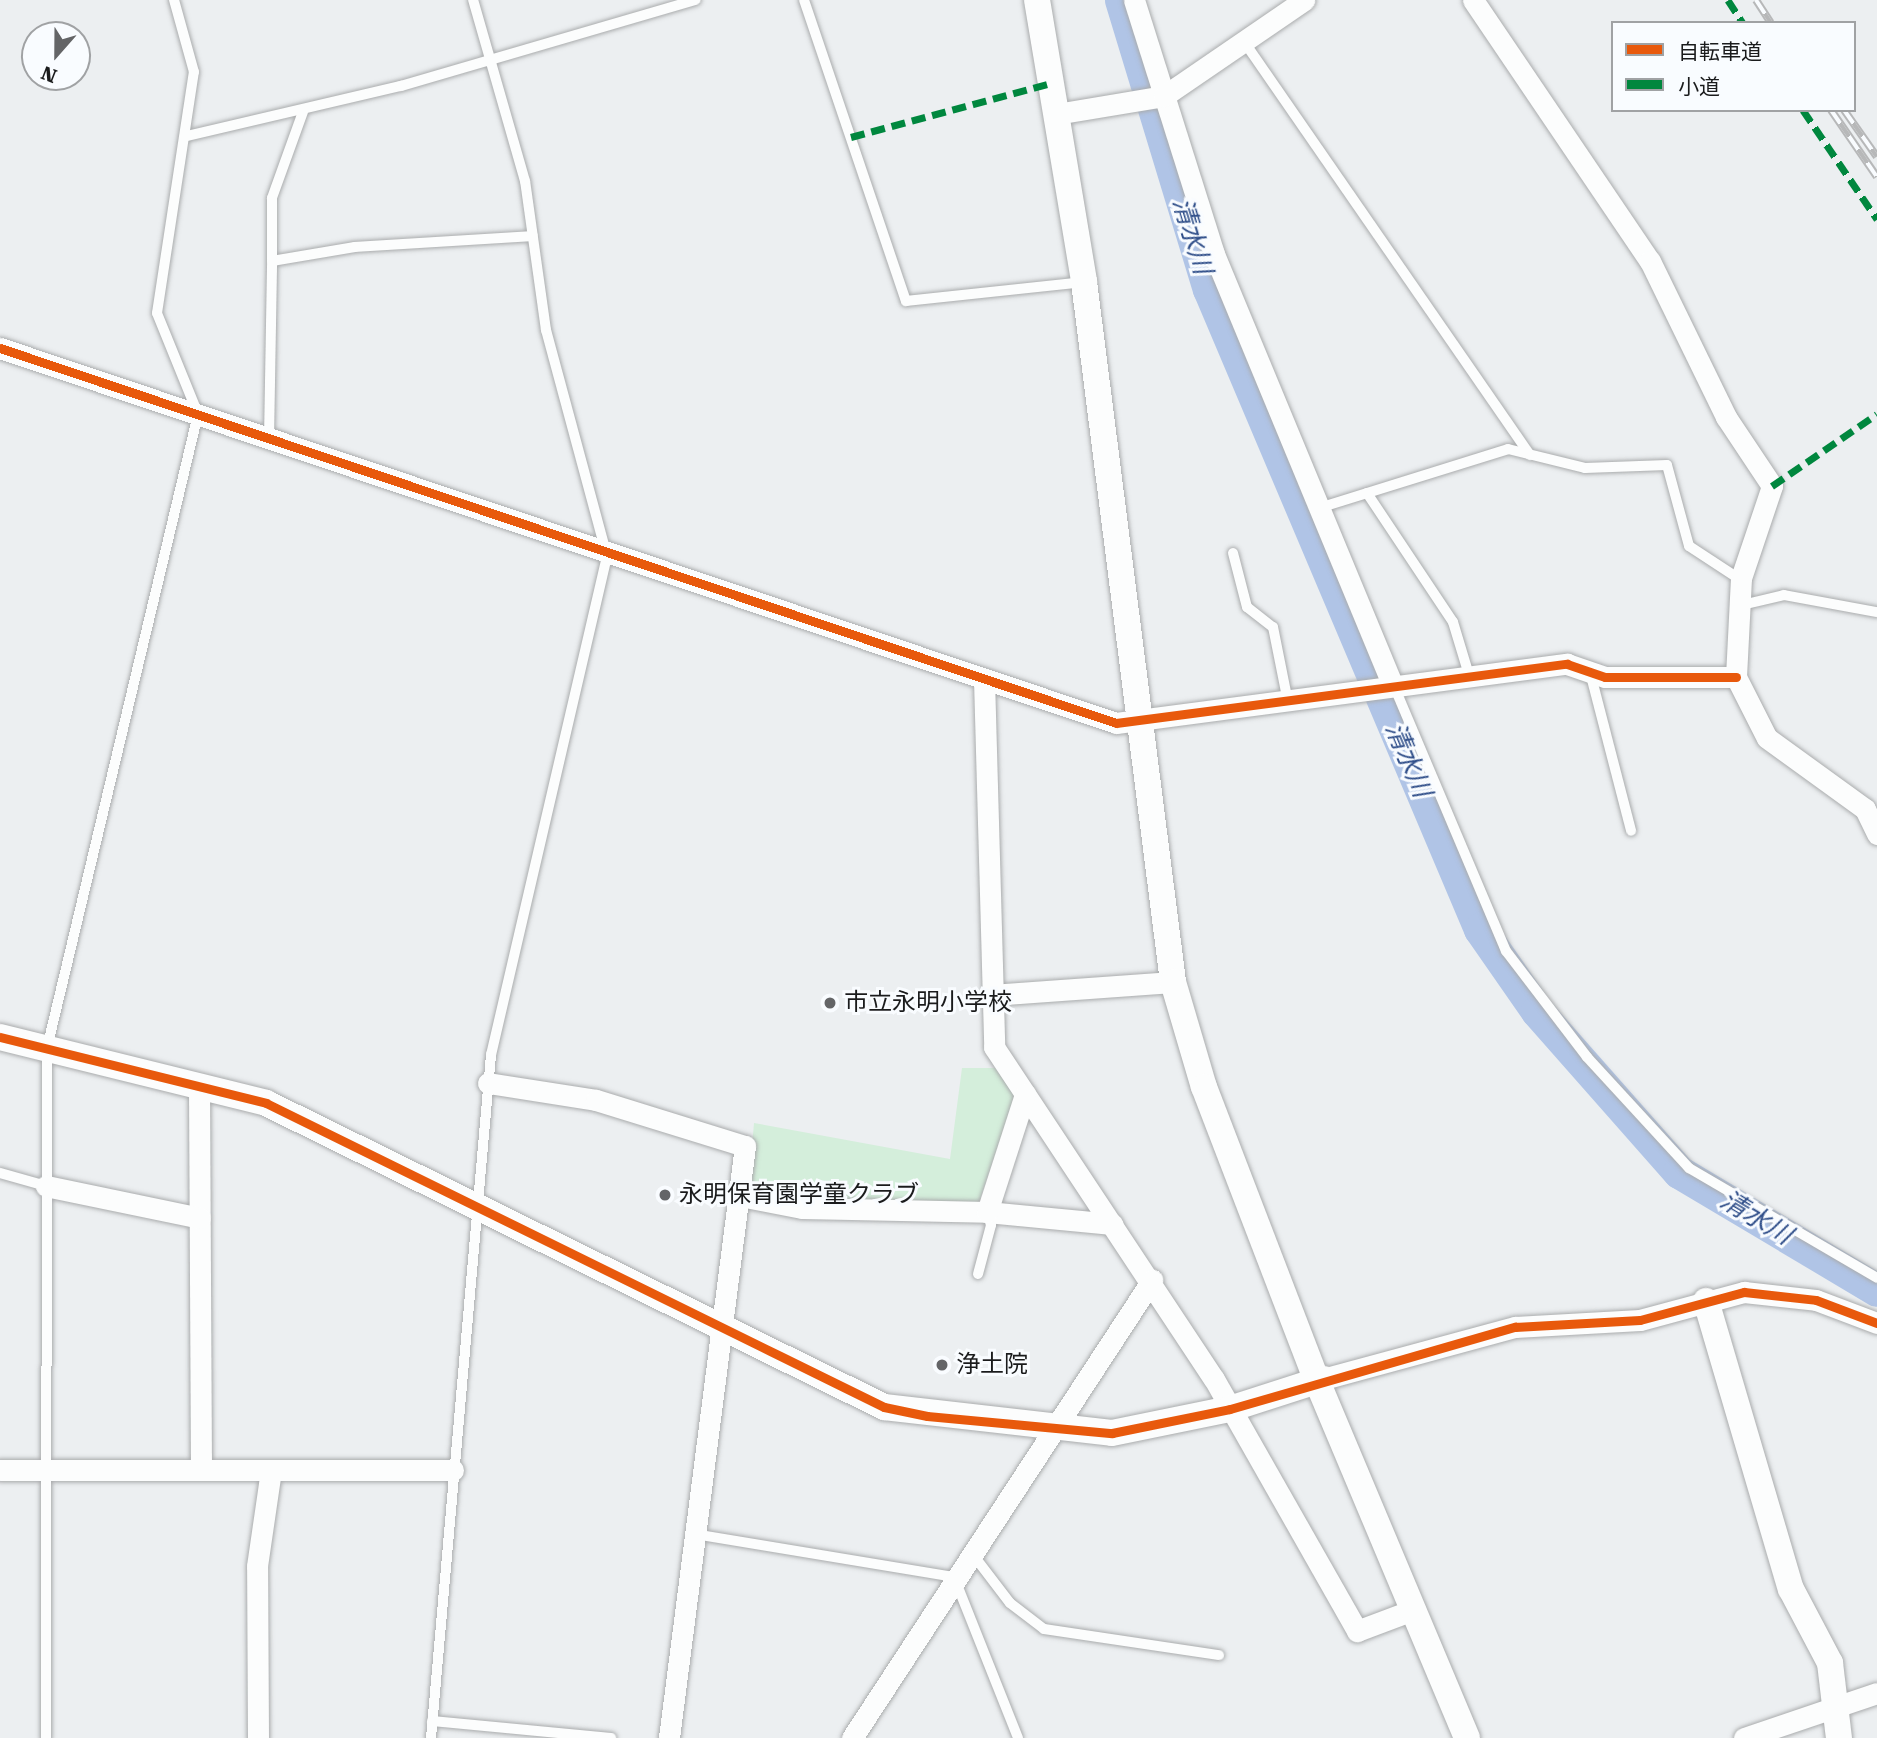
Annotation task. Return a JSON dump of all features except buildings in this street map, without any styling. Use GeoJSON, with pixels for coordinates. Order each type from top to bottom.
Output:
{"type":"FeatureCollection","features":[{"type":"Feature","properties":{"kind":"street"},"geometry":{"type":"LineString","coordinates":[[1037,0],[1084,282],[1173,982],[1204,1087],[1320,1380],[1467,1738]]}},
{"type":"Feature","properties":{"kind":"street"},"geometry":{"type":"LineString","coordinates":[[1134,0],[1213,254],[1392,683]]}},
{"type":"Feature","properties":{"kind":"street"},"geometry":{"type":"LineString","coordinates":[[1056,114],[1164,96],[1304,0]]}},
{"type":"Feature","properties":{"kind":"street"},"geometry":{"type":"LineString","coordinates":[[1473,0],[1650,261],[1726,417],[1772,486],[1741,580],[1742,605],[1736,677],[1767,738],[1865,809],[1877,834]]}},
{"type":"Feature","properties":{"kind":"street"},"geometry":{"type":"LineString","coordinates":[[0,348],[607,556],[1116,723],[1139,724],[1287,697],[1567,664],[1590,672],[1736,677]]}},
{"type":"Feature","properties":{"kind":"street"},"geometry":{"type":"LineString","coordinates":[[984,679],[994,1047],[1152,1280],[1230,1409],[1357,1631],[1413,1610]]}},
{"type":"Feature","properties":{"kind":"street"},"geometry":{"type":"LineString","coordinates":[[991,995],[1173,982]]}},
{"type":"Feature","properties":{"kind":"street"},"geometry":{"type":"LineString","coordinates":[[0,1037],[266,1102],[884,1407],[1112,1433],[1230,1409],[1320,1380],[1515,1327],[1640,1320],[1744,1292],[1781,1293],[1877,1323]]}},
{"type":"Feature","properties":{"kind":"street"},"geometry":{"type":"LineString","coordinates":[[488,1083],[596,1100],[745,1146],[725,1328],[694,1534],[669,1738]]}},
{"type":"Feature","properties":{"kind":"street"},"geometry":{"type":"LineString","coordinates":[[199,1086],[201,1470]]}},
{"type":"Feature","properties":{"kind":"street"},"geometry":{"type":"LineString","coordinates":[[987,1212],[1025,1094]]}},
{"type":"Feature","properties":{"kind":"street"},"geometry":{"type":"LineString","coordinates":[[46,1186],[200,1218]]}},
{"type":"Feature","properties":{"kind":"street"},"geometry":{"type":"LineString","coordinates":[[740,1196],[802,1208],[987,1212],[1112,1224]]}},
{"type":"Feature","properties":{"kind":"street"},"geometry":{"type":"LineString","coordinates":[[852,1738],[954,1577],[1152,1280]]}},
{"type":"Feature","properties":{"kind":"street"},"geometry":{"type":"LineString","coordinates":[[1706,1301],[1791,1589],[1830,1663],[1837,1702],[1839,1738]]}},
{"type":"Feature","properties":{"kind":"street"},"geometry":{"type":"LineString","coordinates":[[258,1738],[257,1566],[271,1470]]}},
{"type":"Feature","properties":{"kind":"street"},"geometry":{"type":"LineString","coordinates":[[0,1471],[453,1470]]}},
{"type":"Feature","properties":{"kind":"street"},"geometry":{"type":"LineString","coordinates":[[1744,1738],[1837,1702],[1877,1693]]}},
{"type":"Feature","properties":{"kind":"lane"},"geometry":{"type":"LineString","coordinates":[[46,1738],[47,1048],[198,414],[157,313],[187,136],[194,72],[174,0]]}},
{"type":"Feature","properties":{"kind":"lane"},"geometry":{"type":"LineString","coordinates":[[431,1738],[475,1203],[488,1083],[607,556],[546,330],[525,181],[472,0]]}},
{"type":"Feature","properties":{"kind":"lane"},"geometry":{"type":"LineString","coordinates":[[187,136],[304,109],[696,0]]}},
{"type":"Feature","properties":{"kind":"lane"},"geometry":{"type":"LineString","coordinates":[[804,0],[906,301],[1084,282]]}},
{"type":"Feature","properties":{"kind":"lane"},"geometry":{"type":"LineString","coordinates":[[1245,43],[1530,455]]}},
{"type":"Feature","properties":{"kind":"lane"},"geometry":{"type":"LineString","coordinates":[[269,439],[272,198],[304,109]]}},
{"type":"Feature","properties":{"kind":"lane"},"geometry":{"type":"LineString","coordinates":[[272,261],[355,247],[533,236]]}},
{"type":"Feature","properties":{"kind":"lane"},"geometry":{"type":"LineString","coordinates":[[1319,508],[1508,449],[1585,468],[1667,465],[1689,546],[1741,580]]}},
{"type":"Feature","properties":{"kind":"lane"},"geometry":{"type":"LineString","coordinates":[[1367,493],[1453,622],[1469,675]]}},
{"type":"Feature","properties":{"kind":"lane"},"geometry":{"type":"LineString","coordinates":[[1233,553],[1247,607],[1273,626],[1287,697]]}},
{"type":"Feature","properties":{"kind":"lane"},"geometry":{"type":"LineString","coordinates":[[1742,605],[1784,595],[1877,612]]}},
{"type":"Feature","properties":{"kind":"lane"},"geometry":{"type":"LineString","coordinates":[[1590,672],[1631,831]]}},
{"type":"Feature","properties":{"kind":"lane"},"geometry":{"type":"LineString","coordinates":[[1392,683],[1506,951],[1587,1057],[1681,1162],[1877,1278]]}},
{"type":"Feature","properties":{"kind":"lane"},"geometry":{"type":"LineString","coordinates":[[0,1173],[46,1186]]}},
{"type":"Feature","properties":{"kind":"lane"},"geometry":{"type":"LineString","coordinates":[[978,1274],[991,1225],[987,1212]]}},
{"type":"Feature","properties":{"kind":"lane"},"geometry":{"type":"LineString","coordinates":[[694,1534],[954,1577],[1018,1738]]}},
{"type":"Feature","properties":{"kind":"lane"},"geometry":{"type":"LineString","coordinates":[[971,1552],[1010,1602],[1044,1629],[1219,1655]]}},
{"type":"Feature","properties":{"kind":"lane"},"geometry":{"type":"LineString","coordinates":[[432,1721],[611,1738]]}},
{"type":"Feature","properties":{"kind":"green space"},"geometry":{"type":"Polygon","coordinates":[[[962,1068],[995,1068],[1015,1095],[978,1205],[807,1203],[748,1192],[754,1123],[950,1159],[962,1068]]]}},
{"type":"Feature","properties":{"kind":"waterway","name":"清水川"},"geometry":{"type":"LineString","coordinates":[[1121,0],[1209,289],[1480,929],[1537,1011],[1679,1172],[1877,1290]]}},
{"type":"Feature","properties":{"kind":"railway"},"geometry":{"type":"LineString","coordinates":[[1756,0],[1770,21]]}},
{"type":"Feature","properties":{"kind":"railway"},"geometry":{"type":"LineString","coordinates":[[1832,112],[1877,177]]}},
{"type":"Feature","properties":{"kind":"railway"},"geometry":{"type":"LineString","coordinates":[[1845,112],[1877,157]]}},
{"type":"Feature","properties":{"kind":"marked path"},"geometry":{"type":"LineString","coordinates":[[1728,0],[1742,21]]}},
{"type":"Feature","properties":{"kind":"marked path"},"geometry":{"type":"LineString","coordinates":[[851,137],[1051,83]]}},
{"type":"Feature","properties":{"kind":"marked path"},"geometry":{"type":"LineString","coordinates":[[1804,112],[1877,219]]}},
{"type":"Feature","properties":{"kind":"marked path"},"geometry":{"type":"LineString","coordinates":[[1772,486],[1877,414]]}},
{"type":"Feature","properties":{"kind":"cycle path"},"geometry":{"type":"LineString","coordinates":[[0,348],[1116,723],[1567,664],[1605,677],[1736,677]]}},
{"type":"Feature","properties":{"kind":"cycle path"},"geometry":{"type":"LineString","coordinates":[[0,1037],[266,1103],[884,1407],[927,1416],[1112,1433],[1230,1409],[1515,1327],[1640,1320],[1744,1292],[1816,1300],[1877,1323]]}},
{"type":"Feature","properties":{"kind":"place","name":"市立永明小学校"},"geometry":{"type":"Point","coordinates":[830,1003]}},
{"type":"Feature","properties":{"kind":"place","name":"永明保育園学童クラブ"},"geometry":{"type":"Point","coordinates":[665,1195]}},
{"type":"Feature","properties":{"kind":"place","name":"浄土院"},"geometry":{"type":"Point","coordinates":[942,1365]}}]}
